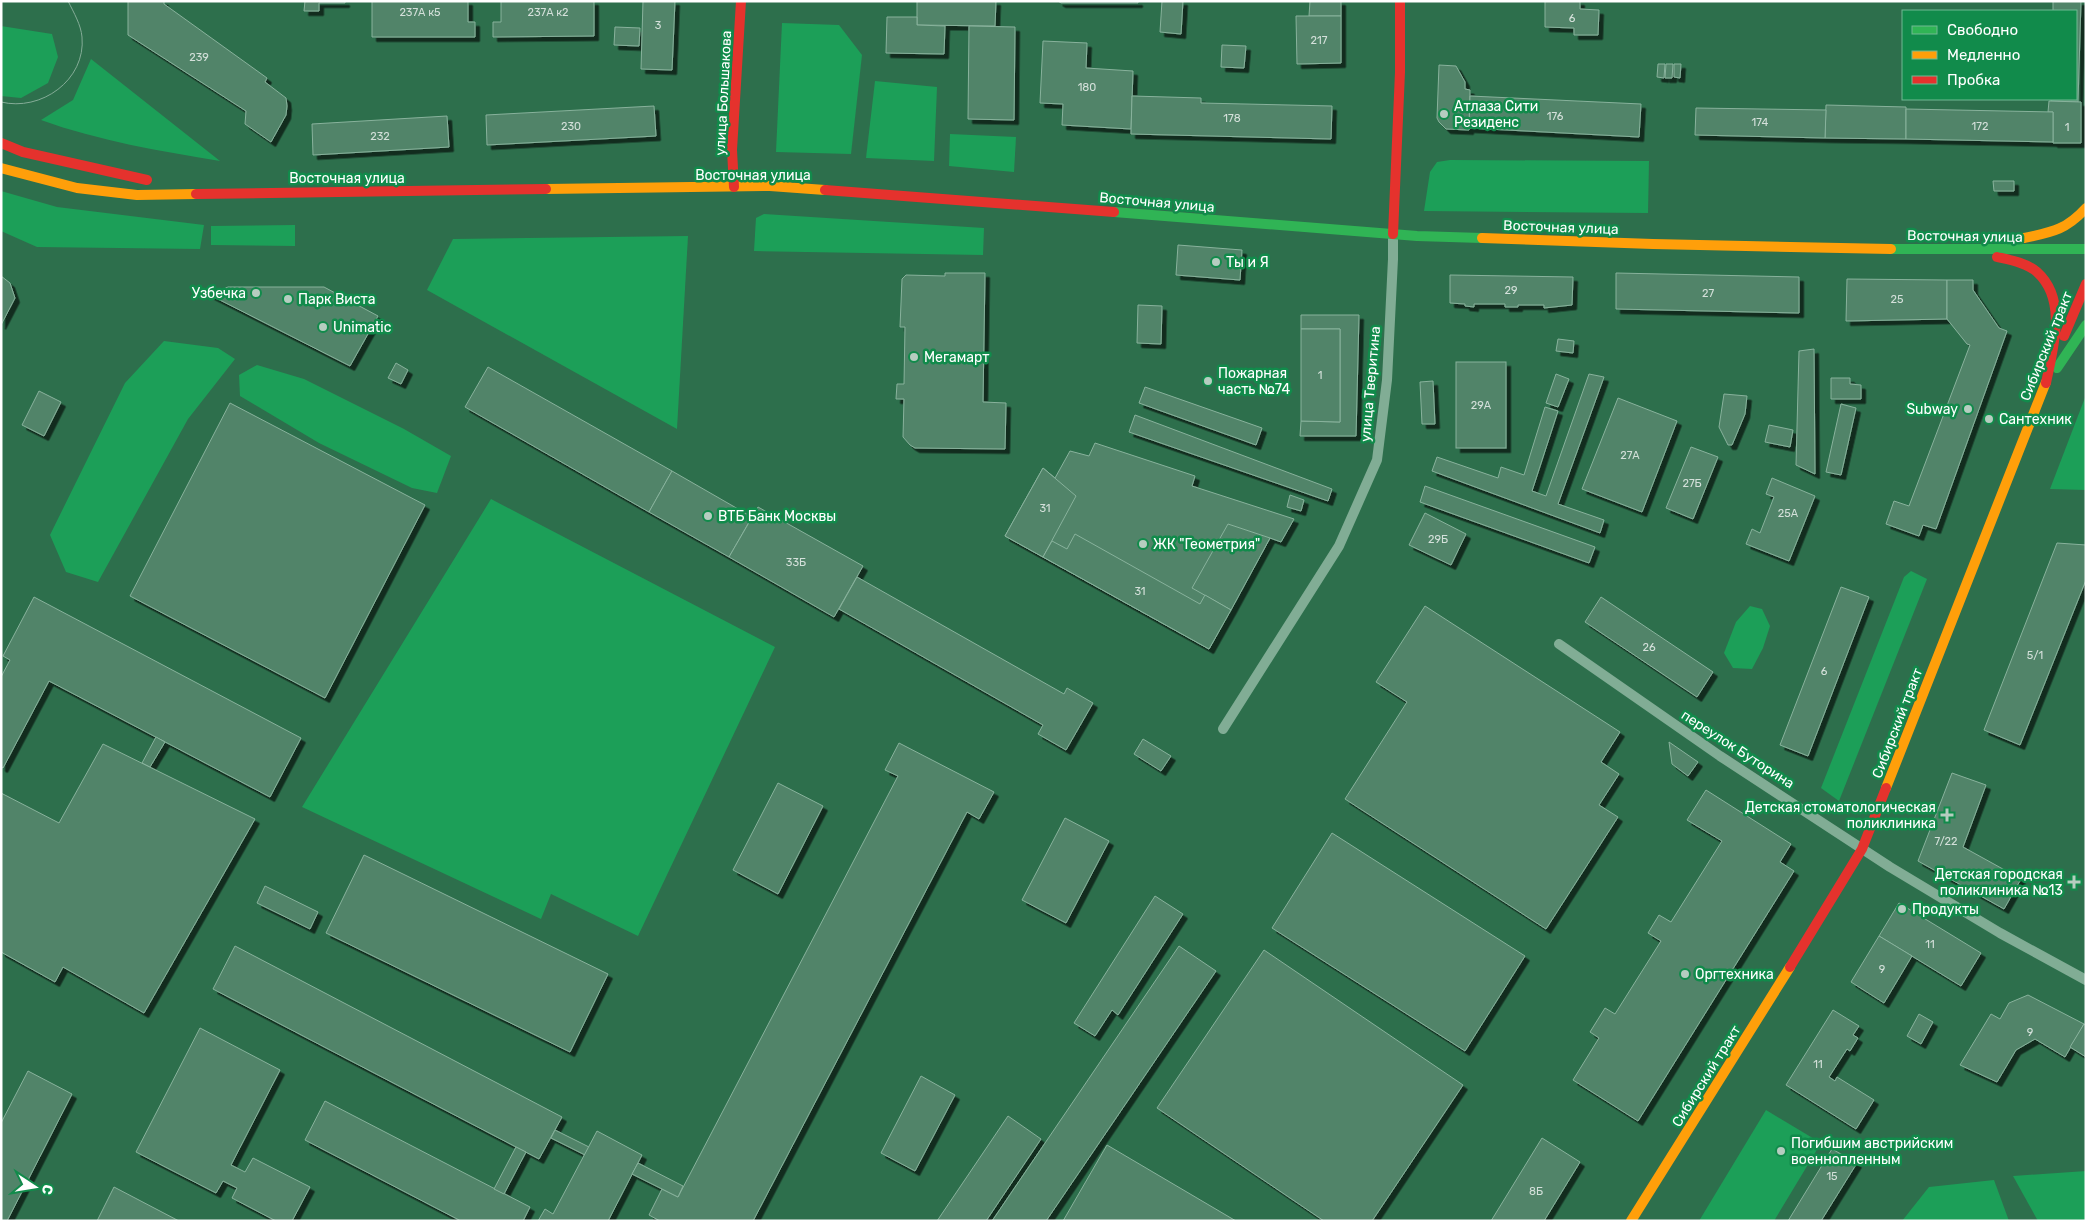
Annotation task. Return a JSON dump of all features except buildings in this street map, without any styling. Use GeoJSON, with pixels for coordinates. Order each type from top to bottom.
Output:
{"type":"FeatureCollection","features":[{"type":"Feature","properties":{"kind":"main road","name":"улица Большакова"},"geometry":{"type":"LineString","coordinates":[[734,187],[732,150],[741,1]]}},
{"type":"Feature","properties":{"kind":"main road","name":"улица Тверитина"},"geometry":{"type":"LineString","coordinates":[[1393,235],[1400,72],[1400,1]]}},
{"type":"Feature","properties":{"kind":"main road","name":"Восточная улица"},"geometry":{"type":"LineString","coordinates":[[1,143],[24,152],[75,165],[165,183],[227,192]]}},
{"type":"Feature","properties":{"kind":"main road","name":"Восточная улица"},"geometry":{"type":"LineString","coordinates":[[1,168],[76,188],[137,195],[227,192],[443,192],[770,186],[979,200],[1393,235],[1653,244],[1967,250],[2086,248]]}},
{"type":"Feature","properties":{"kind":"main road"},"geometry":{"type":"LineString","coordinates":[[1967,250],[2056,232],[2074,223],[2086,208]]}},
{"type":"Feature","properties":{"kind":"main road"},"geometry":{"type":"LineString","coordinates":[[1967,250],[2016,263],[2036,270],[2042,276],[2054,298],[2056,320],[2046,383]]}},
{"type":"Feature","properties":{"kind":"main road","name":"Сибирский тракт"},"geometry":{"type":"LineString","coordinates":[[1631,1221],[1800,953],[1862,849],[2086,284]]}},
{"type":"Feature","properties":{"kind":"main road"},"geometry":{"type":"LineString","coordinates":[[2046,383],[2086,325]]}},
{"type":"Feature","properties":{"kind":"street","name":"улица Тверитина"},"geometry":{"type":"LineString","coordinates":[[1223,729],[1339,546],[1376,460],[1387,380],[1394,259],[1393,235]]}},
{"type":"Feature","properties":{"kind":"street","name":"переулок Буторина"},"geometry":{"type":"LineString","coordinates":[[1560,644],[1720,756],[1862,849],[2000,933],[2086,980]]}},
{"type":"Feature","properties":{"kind":"green space"},"geometry":{"type":"Polygon","coordinates":[[[782,23],[839,25],[862,55],[851,154],[776,152],[782,23]]]}},
{"type":"Feature","properties":{"kind":"green space"},"geometry":{"type":"Polygon","coordinates":[[[1,26],[52,34],[58,57],[48,83],[21,98],[1,96],[1,26]]]}},
{"type":"Feature","properties":{"kind":"green space"},"geometry":{"type":"Polygon","coordinates":[[[91,59],[220,161],[107,140],[41,120],[73,100],[91,59]]]}},
{"type":"Feature","properties":{"kind":"green space"},"geometry":{"type":"Polygon","coordinates":[[[875,81],[937,87],[934,161],[866,158],[875,81]]]}},
{"type":"Feature","properties":{"kind":"green space"},"geometry":{"type":"Polygon","coordinates":[[[950,134],[1016,137],[1014,172],[949,166],[950,134]]]}},
{"type":"Feature","properties":{"kind":"green space"},"geometry":{"type":"Polygon","coordinates":[[[1450,160],[1649,161],[1648,213],[1424,211],[1430,172],[1437,162],[1450,160]]]}},
{"type":"Feature","properties":{"kind":"green space"},"geometry":{"type":"Polygon","coordinates":[[[1,191],[57,207],[204,225],[200,249],[37,247],[1,231],[1,191]]]}},
{"type":"Feature","properties":{"kind":"green space"},"geometry":{"type":"Polygon","coordinates":[[[764,214],[984,228],[983,255],[754,251],[756,218],[764,214]]]}},
{"type":"Feature","properties":{"kind":"green space"},"geometry":{"type":"Polygon","coordinates":[[[295,225],[295,246],[211,245],[211,226],[295,225]]]}},
{"type":"Feature","properties":{"kind":"green space"},"geometry":{"type":"Polygon","coordinates":[[[688,236],[677,429],[427,290],[453,239],[688,236]]]}},
{"type":"Feature","properties":{"kind":"green space"},"geometry":{"type":"Polygon","coordinates":[[[164,341],[218,348],[235,359],[188,419],[98,582],[66,572],[50,535],[125,383],[164,341]]]}},
{"type":"Feature","properties":{"kind":"green space"},"geometry":{"type":"Polygon","coordinates":[[[257,365],[304,379],[404,429],[451,456],[437,493],[412,488],[319,443],[240,396],[239,375],[257,365]]]}},
{"type":"Feature","properties":{"kind":"green space"},"geometry":{"type":"Polygon","coordinates":[[[2086,395],[2086,490],[2050,489],[2086,395]]]}},
{"type":"Feature","properties":{"kind":"green space"},"geometry":{"type":"Polygon","coordinates":[[[491,499],[775,647],[638,936],[551,894],[541,919],[302,807],[491,499]]]}},
{"type":"Feature","properties":{"kind":"green space"},"geometry":{"type":"Polygon","coordinates":[[[1911,571],[1927,579],[1839,801],[1821,788],[1904,577],[1911,571]]]}},
{"type":"Feature","properties":{"kind":"green space"},"geometry":{"type":"Polygon","coordinates":[[[1750,606],[1762,609],[1770,626],[1763,648],[1752,669],[1733,668],[1724,653],[1736,622],[1750,606]]]}},
{"type":"Feature","properties":{"kind":"green space"},"geometry":{"type":"Polygon","coordinates":[[[1766,1110],[1821,1143],[1774,1221],[1699,1221],[1766,1110]]]}},
{"type":"Feature","properties":{"kind":"green space"},"geometry":{"type":"Polygon","coordinates":[[[2086,1171],[2086,1221],[2038,1221],[2013,1176],[2086,1171]]]}},
{"type":"Feature","properties":{"kind":"green space"},"geometry":{"type":"Polygon","coordinates":[[[1994,1180],[2009,1221],[1902,1221],[1929,1187],[1994,1180]]]}},
{"type":"Feature","properties":{"kind":"tram line"},"geometry":{"type":"LineString","coordinates":[[1,102],[16,104],[31,102],[45,97],[69,79],[77,67],[81,53],[82,37],[79,24],[68,1]]}},
{"type":"Feature","properties":{"kind":"traffic: fast"},"geometry":{"type":"LineString","coordinates":[[1114,212],[1417,236],[1482,238]]}},
{"type":"Feature","properties":{"kind":"traffic: fast"},"geometry":{"type":"LineString","coordinates":[[1891,249],[2086,249]]}},
{"type":"Feature","properties":{"kind":"traffic: fast"},"geometry":{"type":"LineString","coordinates":[[2057,368],[2086,325]]}},
{"type":"Feature","properties":{"kind":"traffic: slow"},"geometry":{"type":"LineString","coordinates":[[1,168],[77,188],[137,195],[196,194]]}},
{"type":"Feature","properties":{"kind":"traffic: slow"},"geometry":{"type":"LineString","coordinates":[[546,189],[770,186],[825,190]]}},
{"type":"Feature","properties":{"kind":"traffic: slow"},"geometry":{"type":"LineString","coordinates":[[2024,238],[2065,226],[2086,208]]}},
{"type":"Feature","properties":{"kind":"traffic: slow"},"geometry":{"type":"LineString","coordinates":[[1482,238],[1891,249]]}},
{"type":"Feature","properties":{"kind":"traffic: slow"},"geometry":{"type":"LineString","coordinates":[[1886,788],[2046,382]]}},
{"type":"Feature","properties":{"kind":"traffic: slow"},"geometry":{"type":"LineString","coordinates":[[1631,1221],[1790,967]]}},
{"type":"Feature","properties":{"kind":"traffic: jam"},"geometry":{"type":"LineString","coordinates":[[734,187],[732,150],[741,1]]}},
{"type":"Feature","properties":{"kind":"traffic: jam"},"geometry":{"type":"LineString","coordinates":[[1393,234],[1400,72],[1400,1]]}},
{"type":"Feature","properties":{"kind":"traffic: jam"},"geometry":{"type":"LineString","coordinates":[[1,143],[23,152],[147,180]]}},
{"type":"Feature","properties":{"kind":"traffic: jam"},"geometry":{"type":"LineString","coordinates":[[196,194],[546,189]]}},
{"type":"Feature","properties":{"kind":"traffic: jam"},"geometry":{"type":"LineString","coordinates":[[825,190],[1114,212]]}},
{"type":"Feature","properties":{"kind":"traffic: jam"},"geometry":{"type":"LineString","coordinates":[[1997,257],[2028,266],[2037,272],[2047,283],[2052,296],[2056,325],[2046,383]]}},
{"type":"Feature","properties":{"kind":"traffic: jam"},"geometry":{"type":"LineString","coordinates":[[2064,336],[2086,284]]}},
{"type":"Feature","properties":{"kind":"traffic: jam"},"geometry":{"type":"LineString","coordinates":[[1790,967],[1862,849],[1886,788]]}},
{"type":"Feature","properties":{"kind":"place","name":"Атлаза Сити Резиденс"},"geometry":{"type":"Point","coordinates":[1444,114]}},
{"type":"Feature","properties":{"kind":"place","name":"Ты и Я"},"geometry":{"type":"Point","coordinates":[1216,262]}},
{"type":"Feature","properties":{"kind":"place","name":"Узбечка"},"geometry":{"type":"Point","coordinates":[256,293]}},
{"type":"Feature","properties":{"kind":"place","name":"Парк Виста"},"geometry":{"type":"Point","coordinates":[288,299]}},
{"type":"Feature","properties":{"kind":"place","name":"Unimatic"},"geometry":{"type":"Point","coordinates":[323,327]}},
{"type":"Feature","properties":{"kind":"place","name":"Мегамарт"},"geometry":{"type":"Point","coordinates":[914,357]}},
{"type":"Feature","properties":{"kind":"place","name":"Пожарная часть №74"},"geometry":{"type":"Point","coordinates":[1208,381]}},
{"type":"Feature","properties":{"kind":"place","name":"Subway"},"geometry":{"type":"Point","coordinates":[1968,409]}},
{"type":"Feature","properties":{"kind":"place","name":"Сантехник"},"geometry":{"type":"Point","coordinates":[1989,419]}},
{"type":"Feature","properties":{"kind":"place","name":"ВТБ Банк Москвы"},"geometry":{"type":"Point","coordinates":[708,516]}},
{"type":"Feature","properties":{"kind":"place","name":"ЖК \"Геометрия\""},"geometry":{"type":"Point","coordinates":[1143,544]}},
{"type":"Feature","properties":{"kind":"place","name":"Детская стоматологическая поликлиника"},"geometry":{"type":"Point","coordinates":[1947,815]}},
{"type":"Feature","properties":{"kind":"place","name":"Детская городская поликлиника №13"},"geometry":{"type":"Point","coordinates":[2074,882]}},
{"type":"Feature","properties":{"kind":"place","name":"Продукты"},"geometry":{"type":"Point","coordinates":[1902,909]}},
{"type":"Feature","properties":{"kind":"place","name":"Оргтехника"},"geometry":{"type":"Point","coordinates":[1685,974]}},
{"type":"Feature","properties":{"kind":"place","name":"Погибшим австрийским военнопленным"},"geometry":{"type":"Point","coordinates":[1781,1151]}}]}
